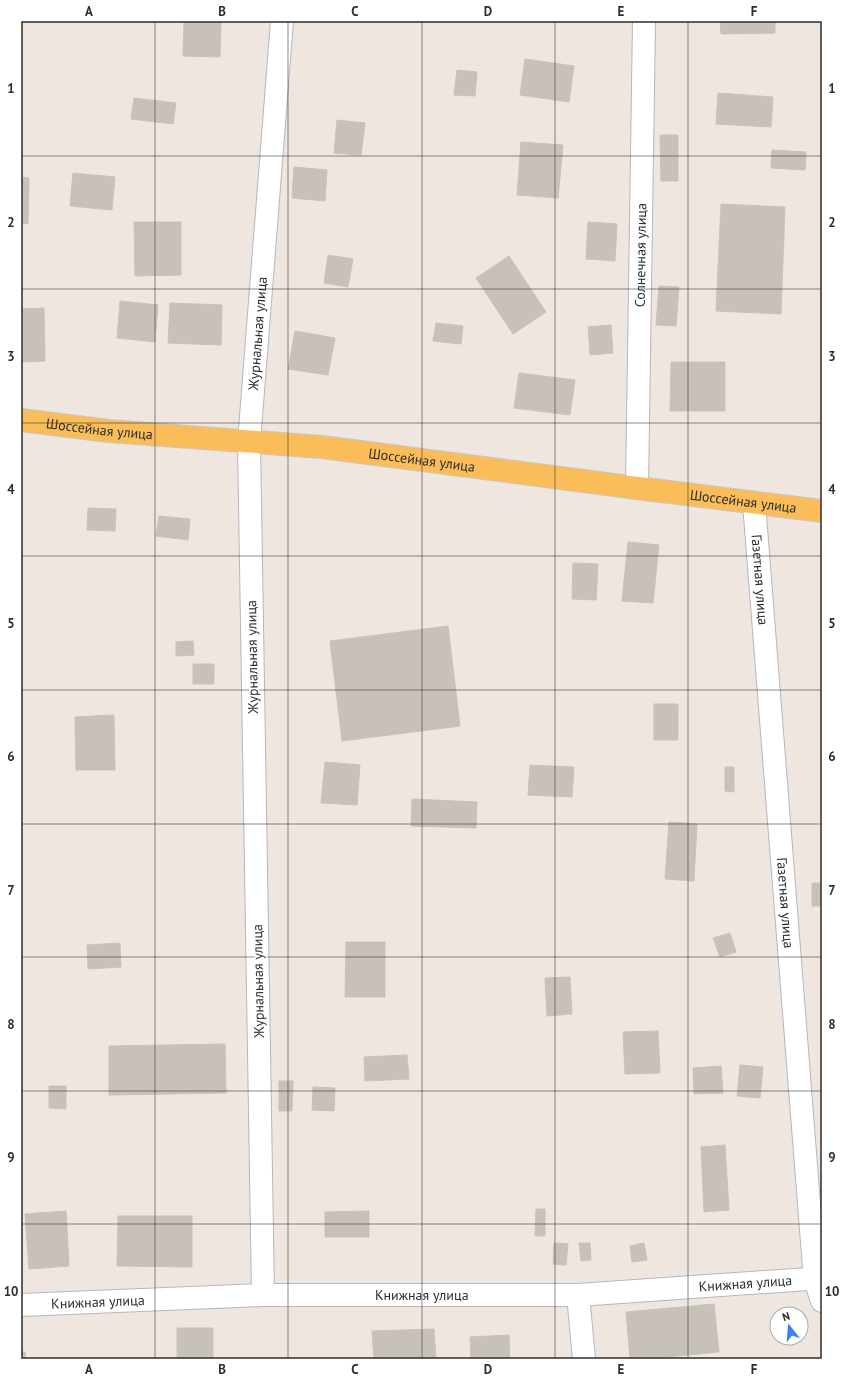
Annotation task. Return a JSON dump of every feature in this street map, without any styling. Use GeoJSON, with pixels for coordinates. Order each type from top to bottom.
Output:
{"type":"FeatureCollection","features":[{"type":"Feature","properties":{"kind":"main road","name":"Шоссейная улица"},"geometry":{"type":"LineString","coordinates":[[21,420],[109,431],[322,447],[822,511]]}},
{"type":"Feature","properties":{"kind":"street","name":"Журнальная улица"},"geometry":{"type":"LineString","coordinates":[[263,1295],[249,442],[282,21]]}},
{"type":"Feature","properties":{"kind":"street","name":"Солнечная улица"},"geometry":{"type":"LineString","coordinates":[[637,488],[644,21]]}},
{"type":"Feature","properties":{"kind":"street","name":"Газетная улица"},"geometry":{"type":"LineString","coordinates":[[754,503],[822,1301]]}},
{"type":"Feature","properties":{"kind":"street","name":"Книжная улица"},"geometry":{"type":"LineString","coordinates":[[21,1305],[263,1295],[578,1295],[819,1279]]}},
{"type":"Feature","properties":{"kind":"street"},"geometry":{"type":"LineString","coordinates":[[578,1295],[584,1359]]}},
{"type":"Feature","properties":{"kind":"building"},"geometry":{"type":"Polygon","coordinates":[[[184,21],[221,21],[220,57],[183,56],[184,21]]]}},
{"type":"Feature","properties":{"kind":"building"},"geometry":{"type":"Polygon","coordinates":[[[720,21],[775,21],[775,33],[721,34],[720,21]]]}},
{"type":"Feature","properties":{"kind":"building"},"geometry":{"type":"Polygon","coordinates":[[[525,59],[574,66],[569,102],[520,95],[525,59]]]}},
{"type":"Feature","properties":{"kind":"building"},"geometry":{"type":"Polygon","coordinates":[[[457,70],[477,72],[475,96],[454,95],[457,70]]]}},
{"type":"Feature","properties":{"kind":"building"},"geometry":{"type":"Polygon","coordinates":[[[718,93],[773,97],[771,127],[716,124],[718,93]]]}},
{"type":"Feature","properties":{"kind":"building"},"geometry":{"type":"Polygon","coordinates":[[[134,98],[176,103],[173,124],[131,119],[134,98]]]}},
{"type":"Feature","properties":{"kind":"building"},"geometry":{"type":"Polygon","coordinates":[[[337,120],[365,123],[361,155],[334,153],[337,120]]]}},
{"type":"Feature","properties":{"kind":"building"},"geometry":{"type":"Polygon","coordinates":[[[660,135],[678,135],[678,181],[661,181],[660,135]]]}},
{"type":"Feature","properties":{"kind":"building"},"geometry":{"type":"Polygon","coordinates":[[[521,142],[563,145],[558,198],[517,195],[521,142]]]}},
{"type":"Feature","properties":{"kind":"building"},"geometry":{"type":"Polygon","coordinates":[[[772,150],[806,152],[805,170],[771,168],[772,150]]]}},
{"type":"Feature","properties":{"kind":"building"},"geometry":{"type":"Polygon","coordinates":[[[294,167],[327,170],[325,201],[292,198],[294,167]]]}},
{"type":"Feature","properties":{"kind":"building"},"geometry":{"type":"Polygon","coordinates":[[[73,173],[115,177],[112,210],[70,206],[73,173]]]}},
{"type":"Feature","properties":{"kind":"building"},"geometry":{"type":"Polygon","coordinates":[[[21,177],[29,178],[28,224],[21,223],[21,177]]]}},
{"type":"Feature","properties":{"kind":"building"},"geometry":{"type":"Polygon","coordinates":[[[721,204],[785,207],[781,314],[716,311],[721,204]]]}},
{"type":"Feature","properties":{"kind":"building"},"geometry":{"type":"Polygon","coordinates":[[[134,222],[181,222],[181,275],[135,276],[134,222]]]}},
{"type":"Feature","properties":{"kind":"building"},"geometry":{"type":"Polygon","coordinates":[[[588,222],[617,224],[615,261],[586,259],[588,222]]]}},
{"type":"Feature","properties":{"kind":"building"},"geometry":{"type":"Polygon","coordinates":[[[328,255],[353,259],[348,287],[324,283],[328,255]]]}},
{"type":"Feature","properties":{"kind":"building"},"geometry":{"type":"Polygon","coordinates":[[[509,256],[546,312],[513,334],[476,278],[509,256]]]}},
{"type":"Feature","properties":{"kind":"building"},"geometry":{"type":"Polygon","coordinates":[[[659,286],[679,287],[676,326],[656,325],[659,286]]]}},
{"type":"Feature","properties":{"kind":"building"},"geometry":{"type":"Polygon","coordinates":[[[120,301],[158,305],[155,342],[117,338],[120,301]]]}},
{"type":"Feature","properties":{"kind":"building"},"geometry":{"type":"Polygon","coordinates":[[[170,303],[222,305],[221,345],[168,343],[170,303]]]}},
{"type":"Feature","properties":{"kind":"building"},"geometry":{"type":"Polygon","coordinates":[[[44,308],[45,361],[21,362],[21,309],[44,308]]]}},
{"type":"Feature","properties":{"kind":"building"},"geometry":{"type":"Polygon","coordinates":[[[436,323],[463,326],[461,344],[433,341],[436,323]]]}},
{"type":"Feature","properties":{"kind":"building"},"geometry":{"type":"Polygon","coordinates":[[[611,325],[613,353],[590,355],[588,327],[611,325]]]}},
{"type":"Feature","properties":{"kind":"building"},"geometry":{"type":"Polygon","coordinates":[[[295,331],[335,338],[328,375],[288,369],[295,331]]]}},
{"type":"Feature","properties":{"kind":"building"},"geometry":{"type":"Polygon","coordinates":[[[671,362],[725,362],[725,411],[670,411],[671,362]]]}},
{"type":"Feature","properties":{"kind":"building"},"geometry":{"type":"Polygon","coordinates":[[[519,373],[575,380],[570,415],[514,408],[519,373]]]}},
{"type":"Feature","properties":{"kind":"building"},"geometry":{"type":"Polygon","coordinates":[[[88,508],[116,509],[115,531],[87,530],[88,508]]]}},
{"type":"Feature","properties":{"kind":"building"},"geometry":{"type":"Polygon","coordinates":[[[159,516],[190,519],[188,540],[156,536],[159,516]]]}},
{"type":"Feature","properties":{"kind":"building"},"geometry":{"type":"Polygon","coordinates":[[[628,542],[659,545],[653,603],[622,601],[628,542]]]}},
{"type":"Feature","properties":{"kind":"building"},"geometry":{"type":"Polygon","coordinates":[[[573,563],[598,564],[596,600],[572,599],[573,563]]]}},
{"type":"Feature","properties":{"kind":"building"},"geometry":{"type":"Polygon","coordinates":[[[448,626],[460,726],[342,741],[330,641],[448,626]]]}},
{"type":"Feature","properties":{"kind":"building"},"geometry":{"type":"Polygon","coordinates":[[[193,641],[194,655],[176,656],[176,642],[193,641]]]}},
{"type":"Feature","properties":{"kind":"building"},"geometry":{"type":"Polygon","coordinates":[[[193,664],[214,664],[214,684],[193,684],[193,664]]]}},
{"type":"Feature","properties":{"kind":"building"},"geometry":{"type":"Polygon","coordinates":[[[654,704],[678,704],[678,740],[654,740],[654,704]]]}},
{"type":"Feature","properties":{"kind":"building"},"geometry":{"type":"Polygon","coordinates":[[[114,715],[115,770],[76,770],[75,717],[114,715]]]}},
{"type":"Feature","properties":{"kind":"building"},"geometry":{"type":"Polygon","coordinates":[[[325,762],[360,765],[357,805],[321,803],[325,762]]]}},
{"type":"Feature","properties":{"kind":"building"},"geometry":{"type":"Polygon","coordinates":[[[530,765],[574,767],[572,797],[528,795],[530,765]]]}},
{"type":"Feature","properties":{"kind":"building"},"geometry":{"type":"Polygon","coordinates":[[[725,767],[734,767],[734,792],[725,791],[725,767]]]}},
{"type":"Feature","properties":{"kind":"building"},"geometry":{"type":"Polygon","coordinates":[[[412,799],[477,802],[476,828],[411,826],[412,799]]]}},
{"type":"Feature","properties":{"kind":"building"},"geometry":{"type":"Polygon","coordinates":[[[669,822],[697,824],[694,881],[665,879],[669,822]]]}},
{"type":"Feature","properties":{"kind":"building"},"geometry":{"type":"Polygon","coordinates":[[[812,883],[822,883],[822,906],[812,906],[812,883]]]}},
{"type":"Feature","properties":{"kind":"building"},"geometry":{"type":"Polygon","coordinates":[[[730,933],[736,952],[720,957],[713,938],[730,933]]]}},
{"type":"Feature","properties":{"kind":"building"},"geometry":{"type":"Polygon","coordinates":[[[346,942],[385,942],[385,997],[345,997],[346,942]]]}},
{"type":"Feature","properties":{"kind":"building"},"geometry":{"type":"Polygon","coordinates":[[[120,943],[121,967],[88,969],[87,945],[120,943]]]}},
{"type":"Feature","properties":{"kind":"building"},"geometry":{"type":"Polygon","coordinates":[[[570,977],[572,1014],[547,1016],[545,978],[570,977]]]}},
{"type":"Feature","properties":{"kind":"building"},"geometry":{"type":"Polygon","coordinates":[[[658,1031],[660,1073],[625,1074],[623,1032],[658,1031]]]}},
{"type":"Feature","properties":{"kind":"building"},"geometry":{"type":"Polygon","coordinates":[[[225,1044],[226,1093],[109,1095],[109,1046],[225,1044]]]}},
{"type":"Feature","properties":{"kind":"building"},"geometry":{"type":"Polygon","coordinates":[[[407,1055],[409,1079],[365,1081],[364,1057],[407,1055]]]}},
{"type":"Feature","properties":{"kind":"building"},"geometry":{"type":"Polygon","coordinates":[[[740,1065],[763,1067],[760,1098],[737,1096],[740,1065]]]}},
{"type":"Feature","properties":{"kind":"building"},"geometry":{"type":"Polygon","coordinates":[[[721,1066],[723,1093],[694,1094],[693,1068],[721,1066]]]}},
{"type":"Feature","properties":{"kind":"building"},"geometry":{"type":"Polygon","coordinates":[[[279,1081],[293,1081],[292,1111],[279,1111],[279,1081]]]}},
{"type":"Feature","properties":{"kind":"building"},"geometry":{"type":"Polygon","coordinates":[[[49,1086],[66,1086],[66,1109],[49,1108],[49,1086]]]}},
{"type":"Feature","properties":{"kind":"building"},"geometry":{"type":"Polygon","coordinates":[[[313,1087],[335,1088],[334,1111],[312,1110],[313,1087]]]}},
{"type":"Feature","properties":{"kind":"building"},"geometry":{"type":"Polygon","coordinates":[[[725,1145],[729,1210],[704,1212],[701,1147],[725,1145]]]}},
{"type":"Feature","properties":{"kind":"building"},"geometry":{"type":"Polygon","coordinates":[[[536,1209],[545,1209],[545,1236],[535,1236],[536,1209]]]}},
{"type":"Feature","properties":{"kind":"building"},"geometry":{"type":"Polygon","coordinates":[[[66,1211],[69,1266],[29,1269],[25,1214],[66,1211]]]}},
{"type":"Feature","properties":{"kind":"building"},"geometry":{"type":"Polygon","coordinates":[[[369,1211],[369,1237],[325,1237],[325,1212],[369,1211]]]}},
{"type":"Feature","properties":{"kind":"building"},"geometry":{"type":"Polygon","coordinates":[[[118,1216],[192,1216],[192,1267],[117,1266],[118,1216]]]}},
{"type":"Feature","properties":{"kind":"building"},"geometry":{"type":"Polygon","coordinates":[[[554,1243],[568,1244],[566,1265],[553,1264],[554,1243]]]}},
{"type":"Feature","properties":{"kind":"building"},"geometry":{"type":"Polygon","coordinates":[[[579,1243],[590,1243],[591,1260],[581,1261],[579,1243]]]}},
{"type":"Feature","properties":{"kind":"building"},"geometry":{"type":"Polygon","coordinates":[[[644,1243],[647,1260],[632,1262],[630,1246],[644,1243]]]}},
{"type":"Feature","properties":{"kind":"building"},"geometry":{"type":"Polygon","coordinates":[[[714,1304],[719,1352],[646,1359],[630,1359],[626,1312],[714,1304]]]}},
{"type":"Feature","properties":{"kind":"building"},"geometry":{"type":"Polygon","coordinates":[[[177,1328],[213,1328],[213,1359],[177,1359],[177,1328]]]}},
{"type":"Feature","properties":{"kind":"building"},"geometry":{"type":"Polygon","coordinates":[[[434,1329],[436,1359],[374,1359],[372,1331],[434,1329]]]}},
{"type":"Feature","properties":{"kind":"building"},"geometry":{"type":"Polygon","coordinates":[[[509,1335],[510,1359],[471,1359],[470,1337],[509,1335]]]}},
{"type":"Feature","properties":{"kind":"building"},"geometry":{"type":"Polygon","coordinates":[[[21,1351],[26,1353],[24,1359],[21,1359],[21,1351]]]}}]}
